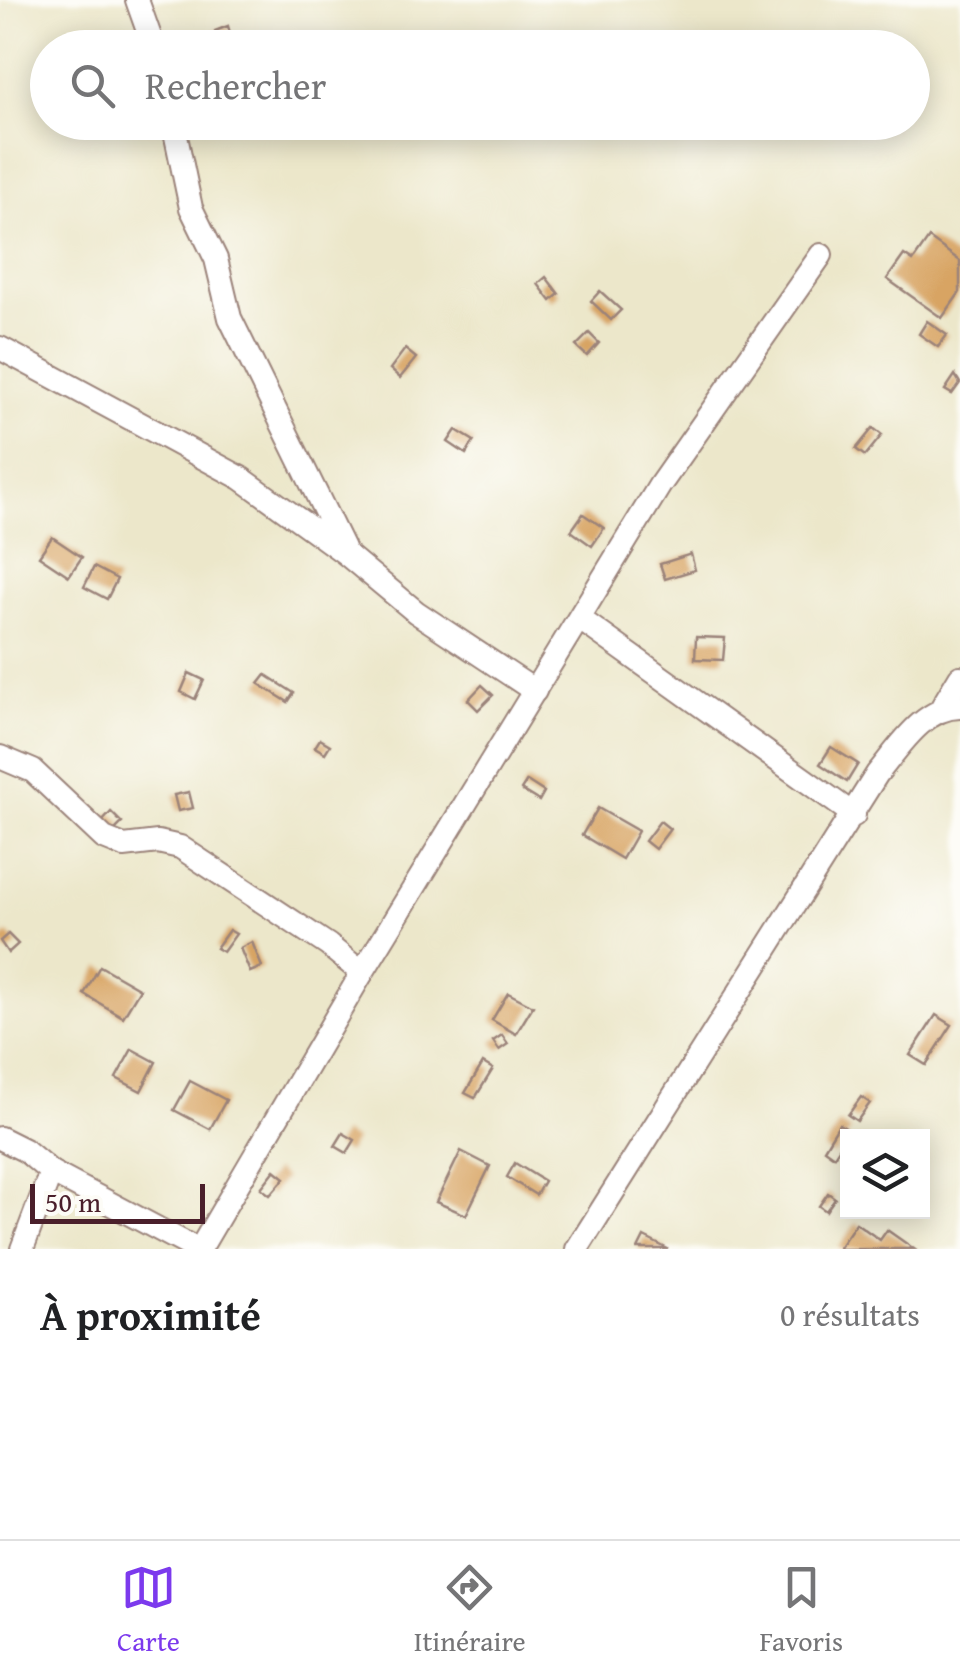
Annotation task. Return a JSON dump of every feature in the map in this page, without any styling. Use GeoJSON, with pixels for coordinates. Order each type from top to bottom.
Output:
{"type":"FeatureCollection","features":[{"type":"Feature","properties":{"kind":"street"},"geometry":{"type":"LineString","coordinates":[[137,0],[148,30]]}},
{"type":"Feature","properties":{"kind":"street"},"geometry":{"type":"LineString","coordinates":[[177,140],[190,208],[216,259],[230,318],[345,552]]}},
{"type":"Feature","properties":{"kind":"street"},"geometry":{"type":"LineString","coordinates":[[0,1138],[26,1150],[51,1172],[198,1249],[660,484],[820,255]]}},
{"type":"Feature","properties":{"kind":"street"},"geometry":{"type":"LineString","coordinates":[[0,348],[241,478],[345,552],[416,612],[535,691]]}},
{"type":"Feature","properties":{"kind":"street"},"geometry":{"type":"LineString","coordinates":[[580,619],[854,814]]}},
{"type":"Feature","properties":{"kind":"street"},"geometry":{"type":"LineString","coordinates":[[577,1249],[877,774],[912,732],[951,707],[960,677]]}},
{"type":"Feature","properties":{"kind":"street"},"geometry":{"type":"LineString","coordinates":[[0,757],[32,771],[104,838],[124,846],[158,842],[180,847],[328,945],[362,973]]}},
{"type":"Feature","properties":{"kind":"street"},"geometry":{"type":"LineString","coordinates":[[22,1249],[51,1172]]}},
{"type":"Feature","properties":{"kind":"building"},"geometry":{"type":"Polygon","coordinates":[[[929,238],[960,261],[960,292],[942,318],[887,279],[904,255],[913,261],[929,238]]]}},
{"type":"Feature","properties":{"kind":"building"},"geometry":{"type":"Polygon","coordinates":[[[546,277],[559,294],[551,301],[538,284],[546,277]]]}},
{"type":"Feature","properties":{"kind":"building"},"geometry":{"type":"Polygon","coordinates":[[[600,291],[621,310],[611,320],[591,301],[600,291]]]}},
{"type":"Feature","properties":{"kind":"building"},"geometry":{"type":"Polygon","coordinates":[[[927,321],[947,335],[938,347],[919,334],[927,321]]]}},
{"type":"Feature","properties":{"kind":"building"},"geometry":{"type":"Polygon","coordinates":[[[589,333],[599,343],[587,356],[576,346],[589,333]]]}},
{"type":"Feature","properties":{"kind":"building"},"geometry":{"type":"Polygon","coordinates":[[[405,349],[416,358],[400,378],[390,369],[405,349]]]}},
{"type":"Feature","properties":{"kind":"building"},"geometry":{"type":"Polygon","coordinates":[[[955,375],[960,383],[952,394],[945,390],[955,375]]]}},
{"type":"Feature","properties":{"kind":"building"},"geometry":{"type":"Polygon","coordinates":[[[873,428],[882,435],[865,456],[856,449],[873,428]]]}},
{"type":"Feature","properties":{"kind":"building"},"geometry":{"type":"Polygon","coordinates":[[[456,430],[474,441],[466,454],[448,442],[456,430]]]}},
{"type":"Feature","properties":{"kind":"building"},"geometry":{"type":"Polygon","coordinates":[[[583,514],[604,528],[592,546],[571,531],[583,514]]]}},
{"type":"Feature","properties":{"kind":"building"},"geometry":{"type":"Polygon","coordinates":[[[52,537],[82,557],[69,576],[39,556],[52,537]]]}},
{"type":"Feature","properties":{"kind":"building"},"geometry":{"type":"Polygon","coordinates":[[[691,554],[695,570],[665,579],[660,564],[691,554]]]}},
{"type":"Feature","properties":{"kind":"building"},"geometry":{"type":"Polygon","coordinates":[[[94,567],[117,579],[107,599],[84,587],[94,567]]]}},
{"type":"Feature","properties":{"kind":"building"},"geometry":{"type":"Polygon","coordinates":[[[696,637],[725,638],[723,660],[695,659],[696,637]]]}},
{"type":"Feature","properties":{"kind":"building"},"geometry":{"type":"Polygon","coordinates":[[[189,673],[204,680],[195,699],[181,692],[189,673]]]}},
{"type":"Feature","properties":{"kind":"building"},"geometry":{"type":"Polygon","coordinates":[[[266,675],[294,693],[288,702],[259,684],[266,675]]]}},
{"type":"Feature","properties":{"kind":"building"},"geometry":{"type":"Polygon","coordinates":[[[482,685],[493,695],[478,710],[468,700],[482,685]]]}},
{"type":"Feature","properties":{"kind":"building"},"geometry":{"type":"Polygon","coordinates":[[[320,739],[330,745],[325,753],[315,747],[320,739]]]}},
{"type":"Feature","properties":{"kind":"building"},"geometry":{"type":"Polygon","coordinates":[[[831,747],[858,764],[847,782],[820,764],[831,747]]]}},
{"type":"Feature","properties":{"kind":"building"},"geometry":{"type":"Polygon","coordinates":[[[527,781],[544,792],[539,801],[521,790],[527,781]]]}},
{"type":"Feature","properties":{"kind":"building"},"geometry":{"type":"Polygon","coordinates":[[[189,792],[193,808],[178,811],[174,795],[189,792]]]}},
{"type":"Feature","properties":{"kind":"building"},"geometry":{"type":"Polygon","coordinates":[[[598,808],[638,831],[622,859],[582,835],[598,808]]]}},
{"type":"Feature","properties":{"kind":"building"},"geometry":{"type":"Polygon","coordinates":[[[111,812],[122,823],[112,833],[102,822],[111,812]]]}},
{"type":"Feature","properties":{"kind":"building"},"geometry":{"type":"Polygon","coordinates":[[[660,821],[670,829],[655,849],[645,841],[660,821]]]}},
{"type":"Feature","properties":{"kind":"building"},"geometry":{"type":"Polygon","coordinates":[[[229,930],[236,934],[223,952],[216,948],[229,930]]]}},
{"type":"Feature","properties":{"kind":"building"},"geometry":{"type":"Polygon","coordinates":[[[8,934],[18,944],[8,953],[0,941],[8,934]]]}},
{"type":"Feature","properties":{"kind":"building"},"geometry":{"type":"Polygon","coordinates":[[[252,942],[262,967],[250,972],[240,948],[252,942]]]}},
{"type":"Feature","properties":{"kind":"building"},"geometry":{"type":"Polygon","coordinates":[[[100,966],[140,989],[123,1017],[84,994],[100,966]]]}},
{"type":"Feature","properties":{"kind":"building"},"geometry":{"type":"Polygon","coordinates":[[[508,993],[533,1006],[516,1034],[492,1020],[508,993]]]}},
{"type":"Feature","properties":{"kind":"building"},"geometry":{"type":"Polygon","coordinates":[[[936,1015],[952,1025],[926,1065],[910,1055],[936,1015]]]}},
{"type":"Feature","properties":{"kind":"building"},"geometry":{"type":"Polygon","coordinates":[[[502,1035],[508,1044],[499,1050],[493,1041],[502,1035]]]}},
{"type":"Feature","properties":{"kind":"building"},"geometry":{"type":"Polygon","coordinates":[[[132,1049],[156,1062],[141,1091],[116,1078],[132,1049]]]}},
{"type":"Feature","properties":{"kind":"building"},"geometry":{"type":"Polygon","coordinates":[[[483,1063],[493,1069],[475,1098],[465,1093],[483,1063]]]}},
{"type":"Feature","properties":{"kind":"building"},"geometry":{"type":"Polygon","coordinates":[[[190,1081],[226,1100],[210,1129],[174,1110],[190,1081]]]}},
{"type":"Feature","properties":{"kind":"building"},"geometry":{"type":"Polygon","coordinates":[[[861,1097],[870,1103],[857,1121],[848,1115],[861,1097]]]}},
{"type":"Feature","properties":{"kind":"building"},"geometry":{"type":"Polygon","coordinates":[[[839,1124],[847,1129],[840,1129],[840,1147],[834,1156],[824,1149],[839,1124]]]}},
{"type":"Feature","properties":{"kind":"building"},"geometry":{"type":"Polygon","coordinates":[[[343,1133],[355,1140],[347,1153],[335,1146],[343,1133]]]}},
{"type":"Feature","properties":{"kind":"building"},"geometry":{"type":"Polygon","coordinates":[[[461,1151],[490,1166],[466,1215],[436,1202],[461,1151]]]}},
{"type":"Feature","properties":{"kind":"building"},"geometry":{"type":"Polygon","coordinates":[[[515,1163],[544,1181],[536,1195],[507,1177],[515,1163]]]}},
{"type":"Feature","properties":{"kind":"building"},"geometry":{"type":"Polygon","coordinates":[[[275,1170],[285,1178],[270,1195],[261,1188],[275,1170]]]}},
{"type":"Feature","properties":{"kind":"building"},"geometry":{"type":"Polygon","coordinates":[[[828,1193],[835,1198],[826,1211],[819,1206],[828,1193]]]}},
{"type":"Feature","properties":{"kind":"building"},"geometry":{"type":"Polygon","coordinates":[[[856,1223],[880,1240],[887,1230],[914,1249],[838,1249],[856,1223]]]}},
{"type":"Feature","properties":{"kind":"building"},"geometry":{"type":"Polygon","coordinates":[[[644,1237],[668,1249],[638,1249],[644,1237]]]}}]}
